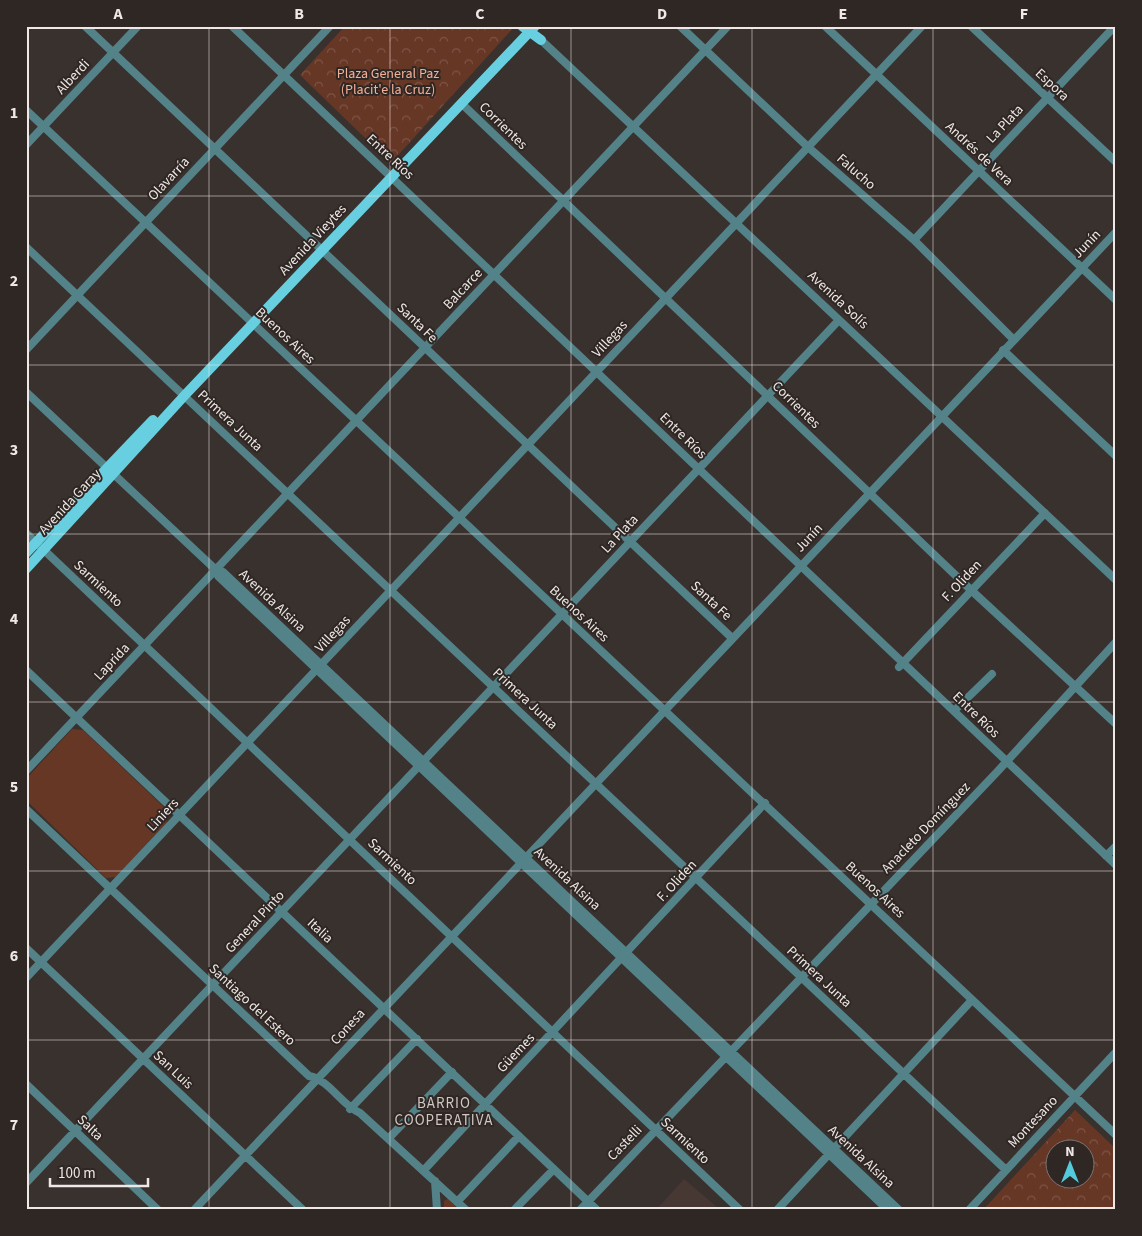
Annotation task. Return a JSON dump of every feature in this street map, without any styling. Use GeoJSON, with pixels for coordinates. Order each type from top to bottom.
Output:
{"type":"FeatureCollection","features":[{"type":"Feature","properties":{"kind":"main road","name":"Avenida Solís"},"geometry":{"type":"LineString","coordinates":[[529,28],[541,40]]}},
{"type":"Feature","properties":{"kind":"main road","name":"Avenida Vieytes"},"geometry":{"type":"LineString","coordinates":[[110,472],[321,248],[461,103],[529,28]]}},
{"type":"Feature","properties":{"kind":"main road","name":"Avenida Vieytes"},"geometry":{"type":"LineString","coordinates":[[391,175],[529,28]]}},
{"type":"Feature","properties":{"kind":"main road","name":"Avenida Garay"},"geometry":{"type":"LineString","coordinates":[[26,569],[40,546],[110,472]]}},
{"type":"Feature","properties":{"kind":"main road","name":"Avenida Garay"},"geometry":{"type":"LineString","coordinates":[[26,554],[40,546]]}},
{"type":"Feature","properties":{"kind":"street","name":"Santa Fe"},"geometry":{"type":"LineString","coordinates":[[85,26],[732,638]]}},
{"type":"Feature","properties":{"kind":"street","name":"Alberdi"},"geometry":{"type":"LineString","coordinates":[[26,146],[138,26]]}},
{"type":"Feature","properties":{"kind":"street","name":"Entre Ríos"},"geometry":{"type":"LineString","coordinates":[[232,26],[699,468],[901,665],[954,711],[1116,865]]}},
{"type":"Feature","properties":{"kind":"street","name":"Olavarría"},"geometry":{"type":"LineString","coordinates":[[26,350],[330,26]]}},
{"type":"Feature","properties":{"kind":"street","name":"Falucho"},"geometry":{"type":"LineString","coordinates":[[680,26],[808,147],[914,240],[1014,340]]}},
{"type":"Feature","properties":{"kind":"street","name":"Balcarce"},"geometry":{"type":"LineString","coordinates":[[216,569],[728,26]]}},
{"type":"Feature","properties":{"kind":"street","name":"Andrés de Vera"},"geometry":{"type":"LineString","coordinates":[[825,26],[1116,300]]}},
{"type":"Feature","properties":{"kind":"street","name":"Villegas"},"geometry":{"type":"LineString","coordinates":[[319,667],[922,26]]}},
{"type":"Feature","properties":{"kind":"street","name":"Espora"},"geometry":{"type":"LineString","coordinates":[[971,26],[1116,162]]}},
{"type":"Feature","properties":{"kind":"street","name":"La Plata"},"geometry":{"type":"LineString","coordinates":[[914,240],[1114,26]]}},
{"type":"Feature","properties":{"kind":"street","name":"Avenida Solís"},"geometry":{"type":"LineString","coordinates":[[541,40],[1116,580]]}},
{"type":"Feature","properties":{"kind":"street","name":"Corrientes"},"geometry":{"type":"LineString","coordinates":[[461,103],[971,590],[1116,724]]}},
{"type":"Feature","properties":{"kind":"street","name":"Buenos Aires"},"geometry":{"type":"LineString","coordinates":[[26,110],[664,711],[871,902],[1116,1135]]}},
{"type":"Feature","properties":{"kind":"street","name":"Junín"},"geometry":{"type":"LineString","coordinates":[[523,859],[1116,232]]}},
{"type":"Feature","properties":{"kind":"street","name":"Primera Junta"},"geometry":{"type":"LineString","coordinates":[[26,247],[1006,1170]]}},
{"type":"Feature","properties":{"kind":"street","name":"La Plata"},"geometry":{"type":"LineString","coordinates":[[421,763],[838,320]]}},
{"type":"Feature","properties":{"kind":"street"},"geometry":{"type":"LineString","coordinates":[[1003,350],[1116,456]]}},
{"type":"Feature","properties":{"kind":"street","name":"Avenida Alsina"},"geometry":{"type":"LineString","coordinates":[[26,392],[216,569],[218,576],[319,667],[728,1053],[832,1152],[888,1210]]}},
{"type":"Feature","properties":{"kind":"street","name":"F. Oliden"},"geometry":{"type":"LineString","coordinates":[[901,665],[1045,513]]}},
{"type":"Feature","properties":{"kind":"street","name":"Sarmiento"},"geometry":{"type":"LineString","coordinates":[[26,533],[740,1210]]}},
{"type":"Feature","properties":{"kind":"street","name":"Laprida"},"geometry":{"type":"LineString","coordinates":[[26,771],[216,569]]}},
{"type":"Feature","properties":{"kind":"street","name":"Anacleto Domínguez"},"geometry":{"type":"LineString","coordinates":[[728,1053],[1006,761],[1116,642]]}},
{"type":"Feature","properties":{"kind":"street","name":"Liniers"},"geometry":{"type":"LineString","coordinates":[[26,978],[319,667]]}},
{"type":"Feature","properties":{"kind":"street","name":"Italia"},"geometry":{"type":"LineString","coordinates":[[26,670],[597,1210]]}},
{"type":"Feature","properties":{"kind":"street"},"geometry":{"type":"LineString","coordinates":[[954,711],[992,674]]}},
{"type":"Feature","properties":{"kind":"street","name":"General Pinto"},"geometry":{"type":"LineString","coordinates":[[26,1184],[421,763]]}},
{"type":"Feature","properties":{"kind":"street","name":"F. Oliden"},"geometry":{"type":"LineString","coordinates":[[624,955],[764,804]]}},
{"type":"Feature","properties":{"kind":"street","name":"Santiago del Estero"},"geometry":{"type":"LineString","coordinates":[[26,809],[309,1076],[318,1078],[350,1109],[360,1113],[466,1210]]}},
{"type":"Feature","properties":{"kind":"street"},"geometry":{"type":"LineString","coordinates":[[1106,856],[1116,846]]}},
{"type":"Feature","properties":{"kind":"street","name":"Conesa"},"geometry":{"type":"LineString","coordinates":[[194,1210],[523,859]]}},
{"type":"Feature","properties":{"kind":"street","name":"San Luis"},"geometry":{"type":"LineString","coordinates":[[26,948],[304,1210]]}},
{"type":"Feature","properties":{"kind":"street","name":"Güemes"},"geometry":{"type":"LineString","coordinates":[[424,1170],[624,955]]}},
{"type":"Feature","properties":{"kind":"street"},"geometry":{"type":"LineString","coordinates":[[777,1210],[972,1000]]}},
{"type":"Feature","properties":{"kind":"street"},"geometry":{"type":"LineString","coordinates":[[350,1109],[416,1039]]}},
{"type":"Feature","properties":{"kind":"street","name":"Montesano"},"geometry":{"type":"LineString","coordinates":[[969,1210],[1116,1052]]}},
{"type":"Feature","properties":{"kind":"street","name":"Castelli"},"geometry":{"type":"LineString","coordinates":[[580,1210],[728,1053]]}},
{"type":"Feature","properties":{"kind":"street"},"geometry":{"type":"LineString","coordinates":[[389,1138],[452,1072]]}},
{"type":"Feature","properties":{"kind":"street","name":"Salta"},"geometry":{"type":"LineString","coordinates":[[26,1084],[158,1210]]}},
{"type":"Feature","properties":{"kind":"street"},"geometry":{"type":"LineString","coordinates":[[457,1202],[520,1136]]}},
{"type":"Feature","properties":{"kind":"street","name":"Avenida Alsina"},"geometry":{"type":"LineString","coordinates":[[832,1152],[899,1210]]}},
{"type":"Feature","properties":{"kind":"street"},"geometry":{"type":"LineString","coordinates":[[514,1210],[554,1168]]}},
{"type":"Feature","properties":{"kind":"street"},"geometry":{"type":"LineString","coordinates":[[436,1181],[437,1210]]}},
{"type":"Feature","properties":{"kind":"shaded area"},"geometry":{"type":"Polygon","coordinates":[[[684,1179],[717,1207],[715,1210],[656,1210],[684,1179]]]}},
{"type":"Feature","properties":{"kind":"green space","name":"Plaza General Paz (Placit'e la Cruz)"},"geometry":{"type":"Polygon","coordinates":[[[345,26],[514,27],[391,163],[300,75],[345,26]]]}},
{"type":"Feature","properties":{"kind":"green space"},"geometry":{"type":"Polygon","coordinates":[[[72,729],[83,730],[167,810],[167,822],[116,877],[106,878],[26,800],[26,779],[72,729]]]}},
{"type":"Feature","properties":{"kind":"green space"},"geometry":{"type":"Polygon","coordinates":[[[1075,1110],[1116,1149],[1116,1210],[983,1210],[1044,1144],[1044,1188],[1094,1188],[1094,1138],[1049,1138],[1075,1110]]]}},
{"type":"Feature","properties":{"kind":"green space"},"geometry":{"type":"Polygon","coordinates":[[[448,1199],[459,1210],[444,1210],[444,1201],[448,1199]]]}},
{"type":"Feature","properties":{"kind":"district","name":"BARRIO COOPERATIVA"},"geometry":{"type":"Point","coordinates":[444,1112]}}]}
